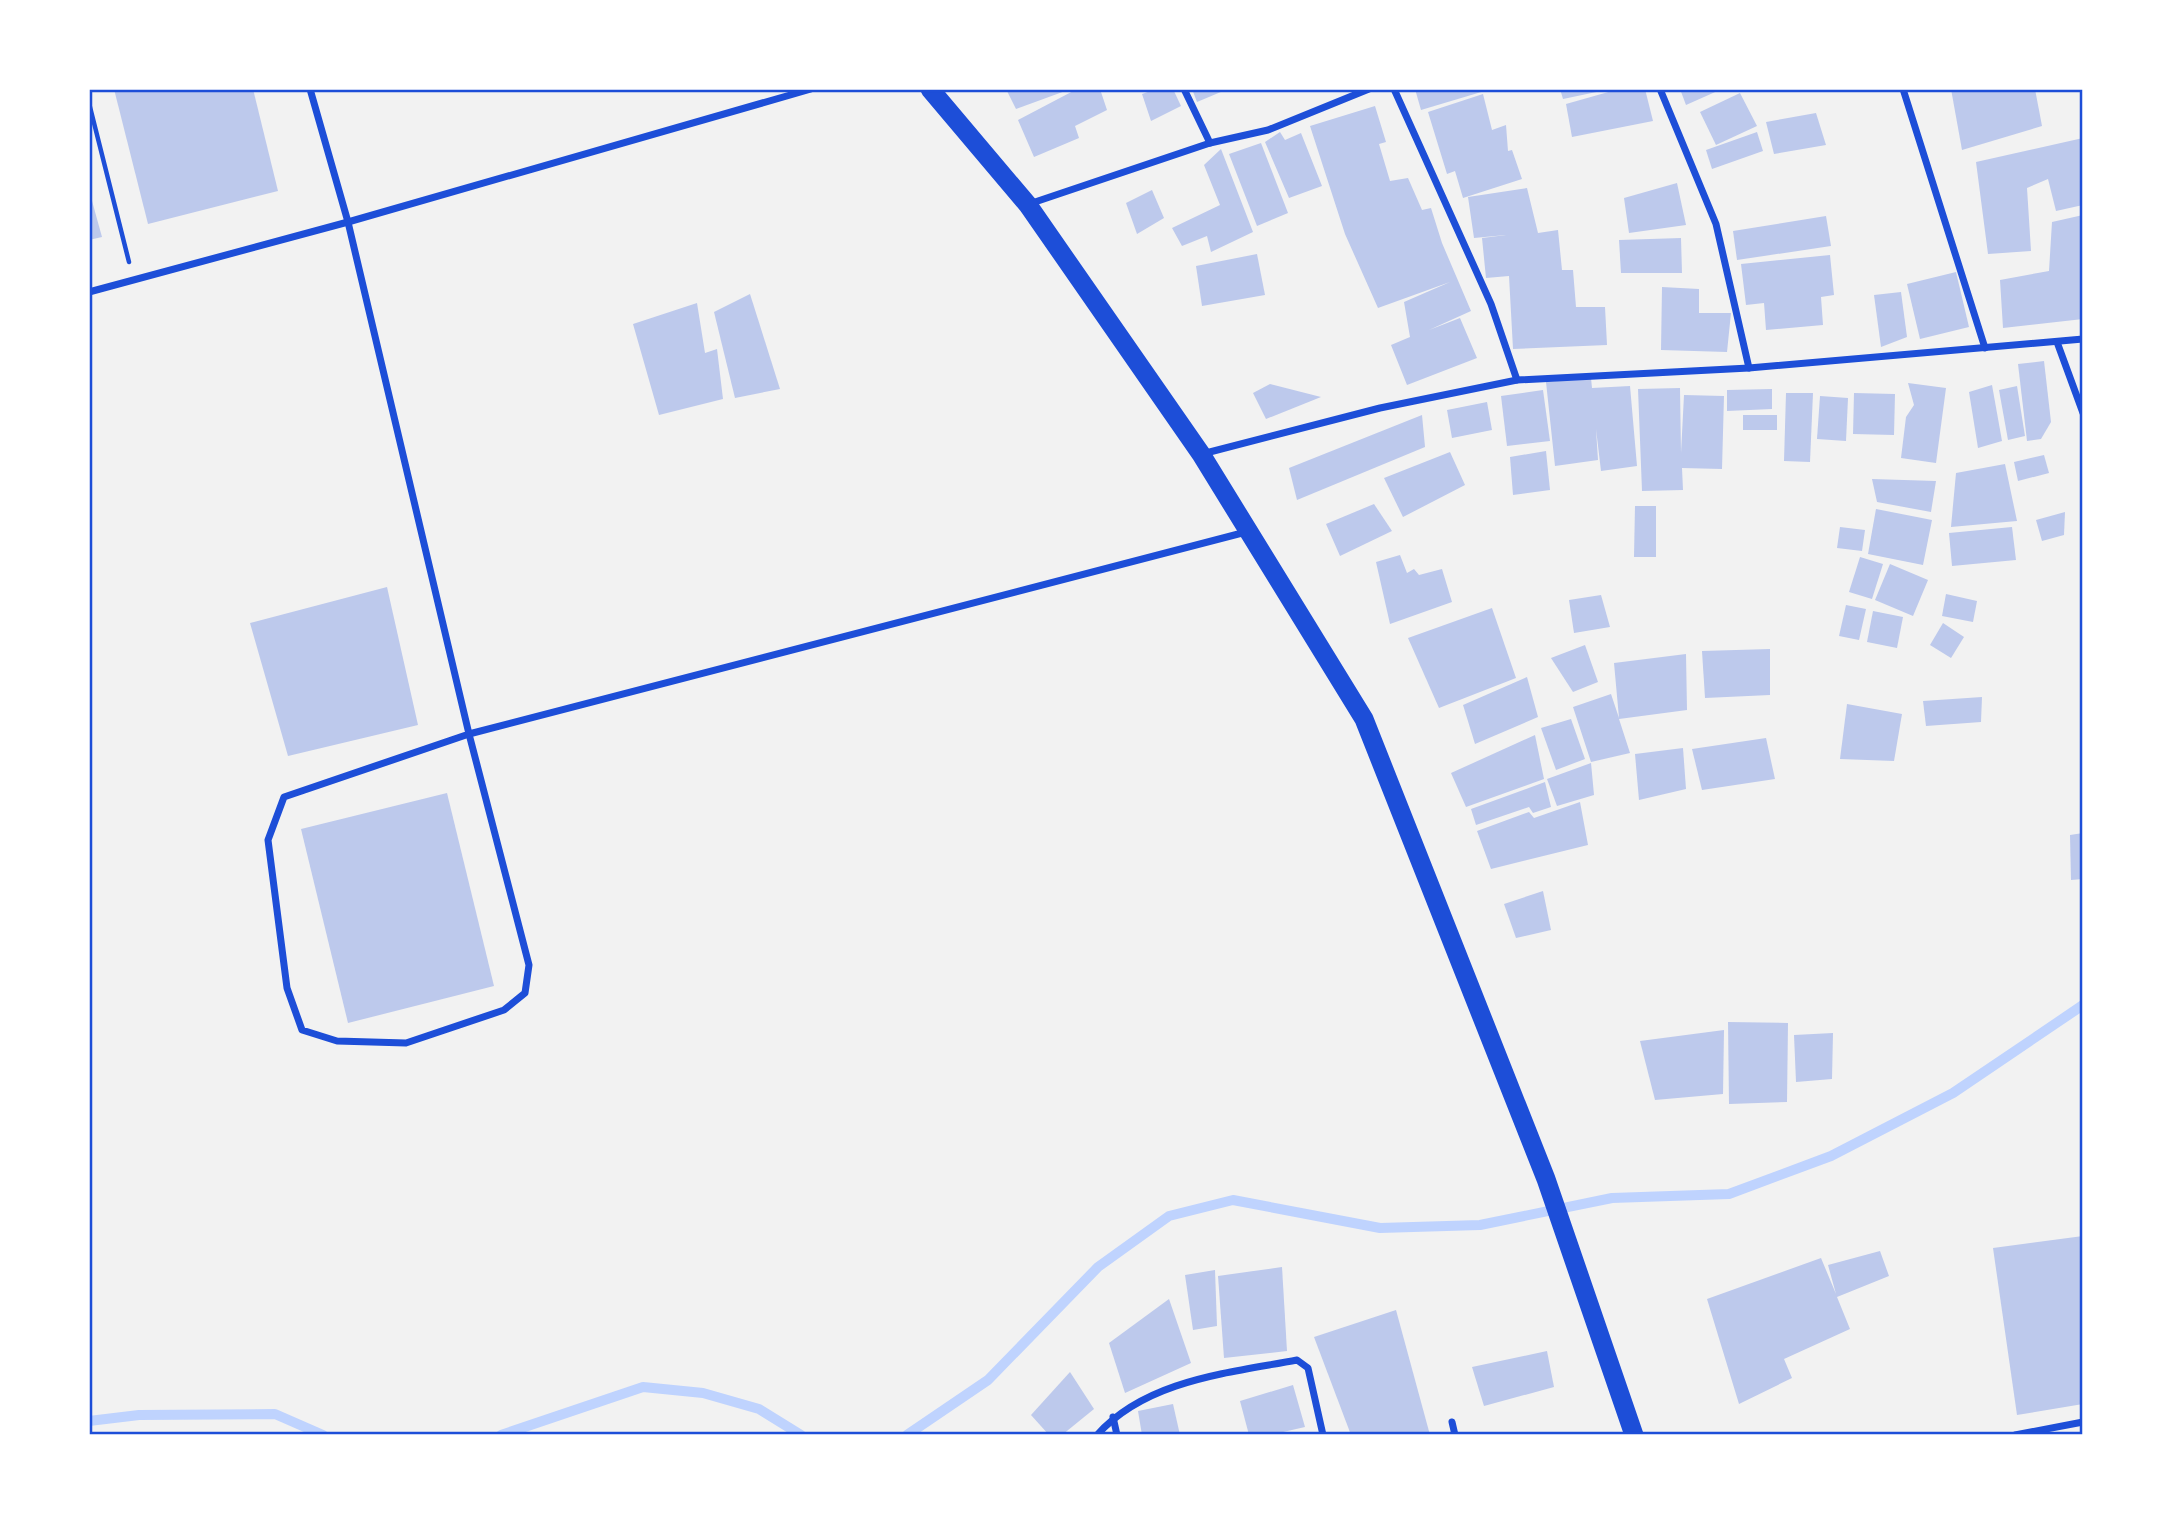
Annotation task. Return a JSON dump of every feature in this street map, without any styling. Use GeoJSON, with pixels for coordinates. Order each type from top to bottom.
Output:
{"type":"FeatureCollection","features":[{"type":"Feature","properties":{"kind":"highway"},"geometry":{"type":"LineString","coordinates":[[930,89],[1028,205],[1201,454],[1364,719],[1546,1179],[1634,1435]]}},
{"type":"Feature","properties":{"kind":"street"},"geometry":{"type":"LineString","coordinates":[[310,89],[348,222],[469,734],[529,965],[525,993],[504,1010],[406,1043],[337,1041],[302,1030],[287,988],[268,840],[284,797],[469,734],[1250,531]]}},
{"type":"Feature","properties":{"kind":"street"},"geometry":{"type":"LineString","coordinates":[[89,292],[348,222],[811,89]]}},
{"type":"Feature","properties":{"kind":"street"},"geometry":{"type":"LineString","coordinates":[[1184,89],[1210,143]]}},
{"type":"Feature","properties":{"kind":"street"},"geometry":{"type":"LineString","coordinates":[[1028,205],[1210,143],[1268,130],[1369,89]]}},
{"type":"Feature","properties":{"kind":"street"},"geometry":{"type":"LineString","coordinates":[[1394,89],[1491,304],[1517,380]]}},
{"type":"Feature","properties":{"kind":"street"},"geometry":{"type":"LineString","coordinates":[[1660,89],[1716,224],[1749,368]]}},
{"type":"Feature","properties":{"kind":"street"},"geometry":{"type":"LineString","coordinates":[[1903,89],[1985,348]]}},
{"type":"Feature","properties":{"kind":"street"},"geometry":{"type":"LineString","coordinates":[[1201,454],[1380,408],[1517,380],[1749,368],[2083,339]]}},
{"type":"Feature","properties":{"kind":"street"},"geometry":{"type":"LineString","coordinates":[[2057,342],[2083,414]]}},
{"type":"Feature","properties":{"kind":"street"},"geometry":{"type":"LineString","coordinates":[[1097,1435],[1113,1417],[1146,1398],[1205,1377],[1297,1360],[1308,1368],[1323,1435]]}},
{"type":"Feature","properties":{"kind":"street"},"geometry":{"type":"LineString","coordinates":[[1113,1417],[1117,1435]]}},
{"type":"Feature","properties":{"kind":"street"},"geometry":{"type":"LineString","coordinates":[[1452,1422],[1455,1435]]}},
{"type":"Feature","properties":{"kind":"street"},"geometry":{"type":"LineString","coordinates":[[2015,1435],[2083,1422]]}},
{"type":"Feature","properties":{"kind":"path"},"geometry":{"type":"LineString","coordinates":[[89,103],[133,279]]}},
{"type":"Feature","properties":{"kind":"building"},"geometry":{"type":"Polygon","coordinates":[[[114,89],[253,89],[278,191],[148,224],[114,89]]]}},
{"type":"Feature","properties":{"kind":"building"},"geometry":{"type":"Polygon","coordinates":[[[1006,89],[1068,89],[1068,90],[1016,109],[1006,89]]]}},
{"type":"Feature","properties":{"kind":"building"},"geometry":{"type":"Polygon","coordinates":[[[1077,89],[1100,89],[1107,110],[1075,126],[1079,138],[1034,157],[1018,120],[1077,89]]]}},
{"type":"Feature","properties":{"kind":"building"},"geometry":{"type":"Polygon","coordinates":[[[1156,89],[1173,89],[1181,106],[1151,121],[1142,94],[1156,89]]]}},
{"type":"Feature","properties":{"kind":"building"},"geometry":{"type":"Polygon","coordinates":[[[1192,89],[1228,89],[1197,102],[1192,89]]]}},
{"type":"Feature","properties":{"kind":"building"},"geometry":{"type":"Polygon","coordinates":[[[1415,89],[1488,89],[1488,90],[1421,110],[1415,89]]]}},
{"type":"Feature","properties":{"kind":"building"},"geometry":{"type":"Polygon","coordinates":[[[1560,89],[1606,89],[1606,90],[1563,99],[1560,89]]]}},
{"type":"Feature","properties":{"kind":"building"},"geometry":{"type":"Polygon","coordinates":[[[1619,89],[1645,89],[1653,121],[1572,137],[1566,104],[1619,89]]]}},
{"type":"Feature","properties":{"kind":"building"},"geometry":{"type":"Polygon","coordinates":[[[1680,89],[1722,89],[1686,105],[1680,89]]]}},
{"type":"Feature","properties":{"kind":"building"},"geometry":{"type":"Polygon","coordinates":[[[1951,89],[2035,89],[2042,126],[1962,150],[1951,89]]]}},
{"type":"Feature","properties":{"kind":"building"},"geometry":{"type":"Polygon","coordinates":[[[1740,93],[1757,126],[1716,145],[1700,112],[1740,93]]]}},
{"type":"Feature","properties":{"kind":"building"},"geometry":{"type":"Polygon","coordinates":[[[1483,94],[1492,130],[1506,125],[1508,151],[1512,150],[1522,179],[1463,198],[1455,171],[1447,174],[1428,112],[1483,94]]]}},
{"type":"Feature","properties":{"kind":"building"},"geometry":{"type":"Polygon","coordinates":[[[1375,106],[1386,142],[1379,144],[1390,181],[1408,178],[1422,210],[1431,208],[1442,243],[1471,311],[1429,330],[1460,318],[1477,358],[1407,385],[1391,345],[1410,337],[1404,302],[1450,282],[1378,308],[1345,234],[1310,126],[1375,106]]]}},
{"type":"Feature","properties":{"kind":"building"},"geometry":{"type":"Polygon","coordinates":[[[1816,113],[1826,145],[1774,154],[1766,122],[1816,113]]]}},
{"type":"Feature","properties":{"kind":"building"},"geometry":{"type":"Polygon","coordinates":[[[1280,132],[1285,140],[1301,133],[1322,186],[1289,198],[1265,142],[1280,132]]]}},
{"type":"Feature","properties":{"kind":"building"},"geometry":{"type":"Polygon","coordinates":[[[1757,132],[1763,151],[1712,169],[1706,150],[1757,132]]]}},
{"type":"Feature","properties":{"kind":"building"},"geometry":{"type":"Polygon","coordinates":[[[2083,138],[2083,205],[2056,211],[2048,179],[2027,188],[2031,251],[1988,254],[1976,162],[2083,138]]]}},
{"type":"Feature","properties":{"kind":"building"},"geometry":{"type":"Polygon","coordinates":[[[1261,143],[1288,213],[1257,226],[1229,154],[1261,143]]]}},
{"type":"Feature","properties":{"kind":"building"},"geometry":{"type":"Polygon","coordinates":[[[1221,149],[1253,232],[1211,252],[1207,236],[1182,246],[1172,228],[1220,205],[1204,165],[1221,149]]]}},
{"type":"Feature","properties":{"kind":"building"},"geometry":{"type":"Polygon","coordinates":[[[1677,183],[1686,225],[1629,233],[1624,198],[1677,183]]]}},
{"type":"Feature","properties":{"kind":"building"},"geometry":{"type":"Polygon","coordinates":[[[1527,188],[1538,233],[1558,230],[1562,270],[1573,270],[1576,307],[1605,307],[1607,345],[1513,349],[1509,276],[1486,278],[1482,238],[1506,235],[1474,238],[1468,197],[1527,188]]]}},
{"type":"Feature","properties":{"kind":"building"},"geometry":{"type":"Polygon","coordinates":[[[89,190],[102,237],[89,240],[89,190]]]}},
{"type":"Feature","properties":{"kind":"building"},"geometry":{"type":"Polygon","coordinates":[[[1152,190],[1164,218],[1137,234],[1126,203],[1152,190]]]}},
{"type":"Feature","properties":{"kind":"building"},"geometry":{"type":"Polygon","coordinates":[[[2083,215],[2083,319],[2003,328],[2000,280],[2049,271],[2052,222],[2083,215]]]}},
{"type":"Feature","properties":{"kind":"building"},"geometry":{"type":"Polygon","coordinates":[[[1826,216],[1831,246],[1737,260],[1733,231],[1826,216]]]}},
{"type":"Feature","properties":{"kind":"building"},"geometry":{"type":"Polygon","coordinates":[[[1681,238],[1682,273],[1621,273],[1619,240],[1681,238]]]}},
{"type":"Feature","properties":{"kind":"building"},"geometry":{"type":"Polygon","coordinates":[[[1257,254],[1265,295],[1202,306],[1196,266],[1257,254]]]}},
{"type":"Feature","properties":{"kind":"building"},"geometry":{"type":"Polygon","coordinates":[[[1830,255],[1834,295],[1821,297],[1823,325],[1766,330],[1764,303],[1746,305],[1741,264],[1830,255]]]}},
{"type":"Feature","properties":{"kind":"building"},"geometry":{"type":"Polygon","coordinates":[[[1956,272],[1969,327],[1920,339],[1907,284],[1956,272]]]}},
{"type":"Feature","properties":{"kind":"building"},"geometry":{"type":"Polygon","coordinates":[[[1662,287],[1699,289],[1699,313],[1731,313],[1727,352],[1661,350],[1662,287]]]}},
{"type":"Feature","properties":{"kind":"building"},"geometry":{"type":"Polygon","coordinates":[[[1901,292],[1907,337],[1881,347],[1874,295],[1901,292]]]}},
{"type":"Feature","properties":{"kind":"building"},"geometry":{"type":"Polygon","coordinates":[[[750,294],[780,389],[735,398],[714,312],[750,294]]]}},
{"type":"Feature","properties":{"kind":"building"},"geometry":{"type":"Polygon","coordinates":[[[697,303],[705,353],[717,349],[723,399],[659,415],[633,324],[697,303]]]}},
{"type":"Feature","properties":{"kind":"building"},"geometry":{"type":"Polygon","coordinates":[[[2044,361],[2051,422],[2041,439],[2027,441],[2018,364],[2044,361]]]}},
{"type":"Feature","properties":{"kind":"building"},"geometry":{"type":"Polygon","coordinates":[[[1591,378],[1592,388],[1630,386],[1637,466],[1601,471],[1596,429],[1598,460],[1555,466],[1546,382],[1591,378]]]}},
{"type":"Feature","properties":{"kind":"building"},"geometry":{"type":"Polygon","coordinates":[[[1908,383],[1946,388],[1936,463],[1901,458],[1906,417],[1914,405],[1908,383]]]}},
{"type":"Feature","properties":{"kind":"building"},"geometry":{"type":"Polygon","coordinates":[[[1270,384],[1321,397],[1266,419],[1253,393],[1270,384]]]}},
{"type":"Feature","properties":{"kind":"building"},"geometry":{"type":"Polygon","coordinates":[[[1992,385],[2002,441],[1978,448],[1969,392],[1992,385]]]}},
{"type":"Feature","properties":{"kind":"building"},"geometry":{"type":"Polygon","coordinates":[[[2017,386],[2025,436],[2008,440],[1999,390],[2017,386]]]}},
{"type":"Feature","properties":{"kind":"building"},"geometry":{"type":"Polygon","coordinates":[[[1680,388],[1681,453],[1684,395],[1724,396],[1722,469],[1682,468],[1683,490],[1642,491],[1638,389],[1680,388]]]}},
{"type":"Feature","properties":{"kind":"building"},"geometry":{"type":"Polygon","coordinates":[[[1772,389],[1772,409],[1727,411],[1727,390],[1772,389]]]}},
{"type":"Feature","properties":{"kind":"building"},"geometry":{"type":"Polygon","coordinates":[[[1543,390],[1550,441],[1507,446],[1501,396],[1543,390]]]}},
{"type":"Feature","properties":{"kind":"building"},"geometry":{"type":"Polygon","coordinates":[[[1786,393],[1813,393],[1810,462],[1784,461],[1786,393]]]}},
{"type":"Feature","properties":{"kind":"building"},"geometry":{"type":"Polygon","coordinates":[[[1854,393],[1895,394],[1894,435],[1853,434],[1854,393]]]}},
{"type":"Feature","properties":{"kind":"building"},"geometry":{"type":"Polygon","coordinates":[[[1820,396],[1848,398],[1846,441],[1817,439],[1820,396]]]}},
{"type":"Feature","properties":{"kind":"building"},"geometry":{"type":"Polygon","coordinates":[[[1487,402],[1492,430],[1452,438],[1447,410],[1487,402]]]}},
{"type":"Feature","properties":{"kind":"building"},"geometry":{"type":"Polygon","coordinates":[[[1422,415],[1425,447],[1297,500],[1289,468],[1422,415]]]}},
{"type":"Feature","properties":{"kind":"building"},"geometry":{"type":"Polygon","coordinates":[[[1743,415],[1777,415],[1777,430],[1743,430],[1743,415]]]}},
{"type":"Feature","properties":{"kind":"building"},"geometry":{"type":"Polygon","coordinates":[[[1546,451],[1550,490],[1513,495],[1510,457],[1546,451]]]}},
{"type":"Feature","properties":{"kind":"building"},"geometry":{"type":"Polygon","coordinates":[[[1450,452],[1465,485],[1403,517],[1384,478],[1450,452]]]}},
{"type":"Feature","properties":{"kind":"building"},"geometry":{"type":"Polygon","coordinates":[[[2044,455],[2049,473],[2018,481],[2014,462],[2044,455]]]}},
{"type":"Feature","properties":{"kind":"building"},"geometry":{"type":"Polygon","coordinates":[[[2005,464],[2017,521],[1951,527],[1956,473],[2005,464]]]}},
{"type":"Feature","properties":{"kind":"building"},"geometry":{"type":"Polygon","coordinates":[[[1872,479],[1936,481],[1931,512],[1877,502],[1872,479]]]}},
{"type":"Feature","properties":{"kind":"building"},"geometry":{"type":"Polygon","coordinates":[[[1374,504],[1392,531],[1340,556],[1326,524],[1374,504]]]}},
{"type":"Feature","properties":{"kind":"building"},"geometry":{"type":"Polygon","coordinates":[[[1635,506],[1656,506],[1656,557],[1634,557],[1635,506]]]}},
{"type":"Feature","properties":{"kind":"building"},"geometry":{"type":"Polygon","coordinates":[[[1876,509],[1932,520],[1923,565],[1868,554],[1876,509]]]}},
{"type":"Feature","properties":{"kind":"building"},"geometry":{"type":"Polygon","coordinates":[[[2065,512],[2064,535],[2042,541],[2036,520],[2065,512]]]}},
{"type":"Feature","properties":{"kind":"building"},"geometry":{"type":"Polygon","coordinates":[[[1840,527],[1865,530],[1862,551],[1837,548],[1840,527]]]}},
{"type":"Feature","properties":{"kind":"building"},"geometry":{"type":"Polygon","coordinates":[[[2012,527],[2016,560],[1952,566],[1949,533],[2012,527]]]}},
{"type":"Feature","properties":{"kind":"building"},"geometry":{"type":"Polygon","coordinates":[[[1400,555],[1407,573],[1414,569],[1419,575],[1442,569],[1452,602],[1390,624],[1376,562],[1400,555]]]}},
{"type":"Feature","properties":{"kind":"building"},"geometry":{"type":"Polygon","coordinates":[[[1860,557],[1883,564],[1872,599],[1849,592],[1860,557]]]}},
{"type":"Feature","properties":{"kind":"building"},"geometry":{"type":"Polygon","coordinates":[[[1890,564],[1928,580],[1913,616],[1875,600],[1890,564]]]}},
{"type":"Feature","properties":{"kind":"building"},"geometry":{"type":"Polygon","coordinates":[[[387,587],[418,725],[288,756],[250,623],[387,587]]]}},
{"type":"Feature","properties":{"kind":"building"},"geometry":{"type":"Polygon","coordinates":[[[1946,594],[1977,601],[1973,622],[1942,616],[1946,594]]]}},
{"type":"Feature","properties":{"kind":"building"},"geometry":{"type":"Polygon","coordinates":[[[1601,595],[1610,627],[1574,633],[1569,600],[1601,595]]]}},
{"type":"Feature","properties":{"kind":"building"},"geometry":{"type":"Polygon","coordinates":[[[1846,605],[1866,609],[1859,640],[1839,636],[1846,605]]]}},
{"type":"Feature","properties":{"kind":"building"},"geometry":{"type":"Polygon","coordinates":[[[1492,608],[1516,678],[1439,708],[1408,638],[1492,608]]]}},
{"type":"Feature","properties":{"kind":"building"},"geometry":{"type":"Polygon","coordinates":[[[1873,611],[1903,617],[1897,648],[1867,642],[1873,611]]]}},
{"type":"Feature","properties":{"kind":"building"},"geometry":{"type":"Polygon","coordinates":[[[1943,623],[1964,637],[1951,658],[1930,645],[1943,623]]]}},
{"type":"Feature","properties":{"kind":"building"},"geometry":{"type":"Polygon","coordinates":[[[1585,645],[1598,682],[1573,692],[1551,658],[1585,645]]]}},
{"type":"Feature","properties":{"kind":"building"},"geometry":{"type":"Polygon","coordinates":[[[1770,649],[1770,695],[1705,698],[1702,651],[1770,649]]]}},
{"type":"Feature","properties":{"kind":"building"},"geometry":{"type":"Polygon","coordinates":[[[1686,654],[1687,710],[1619,719],[1630,753],[1591,762],[1573,707],[1611,694],[1619,718],[1614,663],[1686,654]]]}},
{"type":"Feature","properties":{"kind":"building"},"geometry":{"type":"Polygon","coordinates":[[[1527,677],[1538,717],[1475,744],[1463,705],[1527,677]]]}},
{"type":"Feature","properties":{"kind":"building"},"geometry":{"type":"Polygon","coordinates":[[[1982,697],[1981,722],[1926,726],[1923,701],[1982,697]]]}},
{"type":"Feature","properties":{"kind":"building"},"geometry":{"type":"Polygon","coordinates":[[[1847,704],[1902,714],[1894,761],[1840,759],[1847,704]]]}},
{"type":"Feature","properties":{"kind":"building"},"geometry":{"type":"Polygon","coordinates":[[[1571,719],[1585,759],[1556,770],[1541,728],[1571,719]]]}},
{"type":"Feature","properties":{"kind":"building"},"geometry":{"type":"Polygon","coordinates":[[[1535,735],[1544,779],[1466,807],[1451,773],[1535,735]]]}},
{"type":"Feature","properties":{"kind":"building"},"geometry":{"type":"Polygon","coordinates":[[[1766,738],[1775,779],[1702,790],[1692,749],[1766,738]]]}},
{"type":"Feature","properties":{"kind":"building"},"geometry":{"type":"Polygon","coordinates":[[[1683,748],[1686,789],[1639,800],[1635,754],[1683,748]]]}},
{"type":"Feature","properties":{"kind":"building"},"geometry":{"type":"Polygon","coordinates":[[[1591,763],[1594,795],[1557,806],[1547,779],[1591,763]]]}},
{"type":"Feature","properties":{"kind":"building"},"geometry":{"type":"Polygon","coordinates":[[[1545,782],[1551,807],[1533,813],[1529,807],[1476,825],[1471,809],[1545,782]]]}},
{"type":"Feature","properties":{"kind":"building"},"geometry":{"type":"Polygon","coordinates":[[[447,793],[494,986],[348,1023],[301,829],[447,793]]]}},
{"type":"Feature","properties":{"kind":"building"},"geometry":{"type":"Polygon","coordinates":[[[1580,802],[1588,845],[1491,869],[1477,831],[1529,812],[1534,818],[1580,802]]]}},
{"type":"Feature","properties":{"kind":"building"},"geometry":{"type":"Polygon","coordinates":[[[2083,833],[2083,879],[2071,880],[2070,835],[2083,833]]]}},
{"type":"Feature","properties":{"kind":"building"},"geometry":{"type":"Polygon","coordinates":[[[1543,891],[1551,930],[1516,938],[1504,904],[1543,891]]]}},
{"type":"Feature","properties":{"kind":"building"},"geometry":{"type":"Polygon","coordinates":[[[1728,1022],[1788,1023],[1787,1102],[1729,1104],[1728,1022]]]}},
{"type":"Feature","properties":{"kind":"building"},"geometry":{"type":"Polygon","coordinates":[[[1724,1030],[1723,1094],[1655,1100],[1640,1041],[1724,1030]]]}},
{"type":"Feature","properties":{"kind":"building"},"geometry":{"type":"Polygon","coordinates":[[[1833,1033],[1832,1079],[1796,1082],[1794,1035],[1833,1033]]]}},
{"type":"Feature","properties":{"kind":"building"},"geometry":{"type":"Polygon","coordinates":[[[2083,1236],[2083,1404],[2017,1415],[1993,1248],[2083,1236]]]}},
{"type":"Feature","properties":{"kind":"building"},"geometry":{"type":"Polygon","coordinates":[[[1880,1251],[1889,1276],[1837,1297],[1850,1329],[1784,1359],[1792,1378],[1739,1404],[1707,1299],[1821,1258],[1836,1294],[1828,1265],[1880,1251]]]}},
{"type":"Feature","properties":{"kind":"building"},"geometry":{"type":"Polygon","coordinates":[[[1282,1267],[1287,1351],[1224,1358],[1218,1276],[1282,1267]]]}},
{"type":"Feature","properties":{"kind":"building"},"geometry":{"type":"Polygon","coordinates":[[[1215,1270],[1217,1326],[1193,1330],[1185,1275],[1215,1270]]]}},
{"type":"Feature","properties":{"kind":"building"},"geometry":{"type":"Polygon","coordinates":[[[1169,1299],[1191,1363],[1125,1393],[1109,1343],[1169,1299]]]}},
{"type":"Feature","properties":{"kind":"building"},"geometry":{"type":"Polygon","coordinates":[[[1396,1310],[1430,1435],[1351,1435],[1314,1337],[1396,1310]]]}},
{"type":"Feature","properties":{"kind":"building"},"geometry":{"type":"Polygon","coordinates":[[[1547,1351],[1554,1387],[1484,1406],[1472,1367],[1547,1351]]]}},
{"type":"Feature","properties":{"kind":"building"},"geometry":{"type":"Polygon","coordinates":[[[1070,1372],[1094,1409],[1062,1435],[1049,1435],[1031,1415],[1070,1372]]]}},
{"type":"Feature","properties":{"kind":"building"},"geometry":{"type":"Polygon","coordinates":[[[1293,1385],[1305,1427],[1270,1435],[1249,1435],[1240,1401],[1293,1385]]]}},
{"type":"Feature","properties":{"kind":"building"},"geometry":{"type":"Polygon","coordinates":[[[1173,1404],[1180,1435],[1142,1435],[1138,1411],[1173,1404]]]}},
{"type":"Feature","properties":{"kind":"waterway"},"geometry":{"type":"LineString","coordinates":[[907,1435],[988,1380],[1098,1267],[1169,1216],[1233,1200],[1380,1228],[1480,1225],[1612,1198],[1729,1194],[1831,1156],[1953,1093],[2083,1005]]}},
{"type":"Feature","properties":{"kind":"waterway"},"geometry":{"type":"LineString","coordinates":[[501,1435],[643,1387],[703,1393],[759,1409],[801,1435]]}},
{"type":"Feature","properties":{"kind":"waterway"},"geometry":{"type":"LineString","coordinates":[[89,1421],[139,1415],[275,1414],[323,1435]]}}]}
